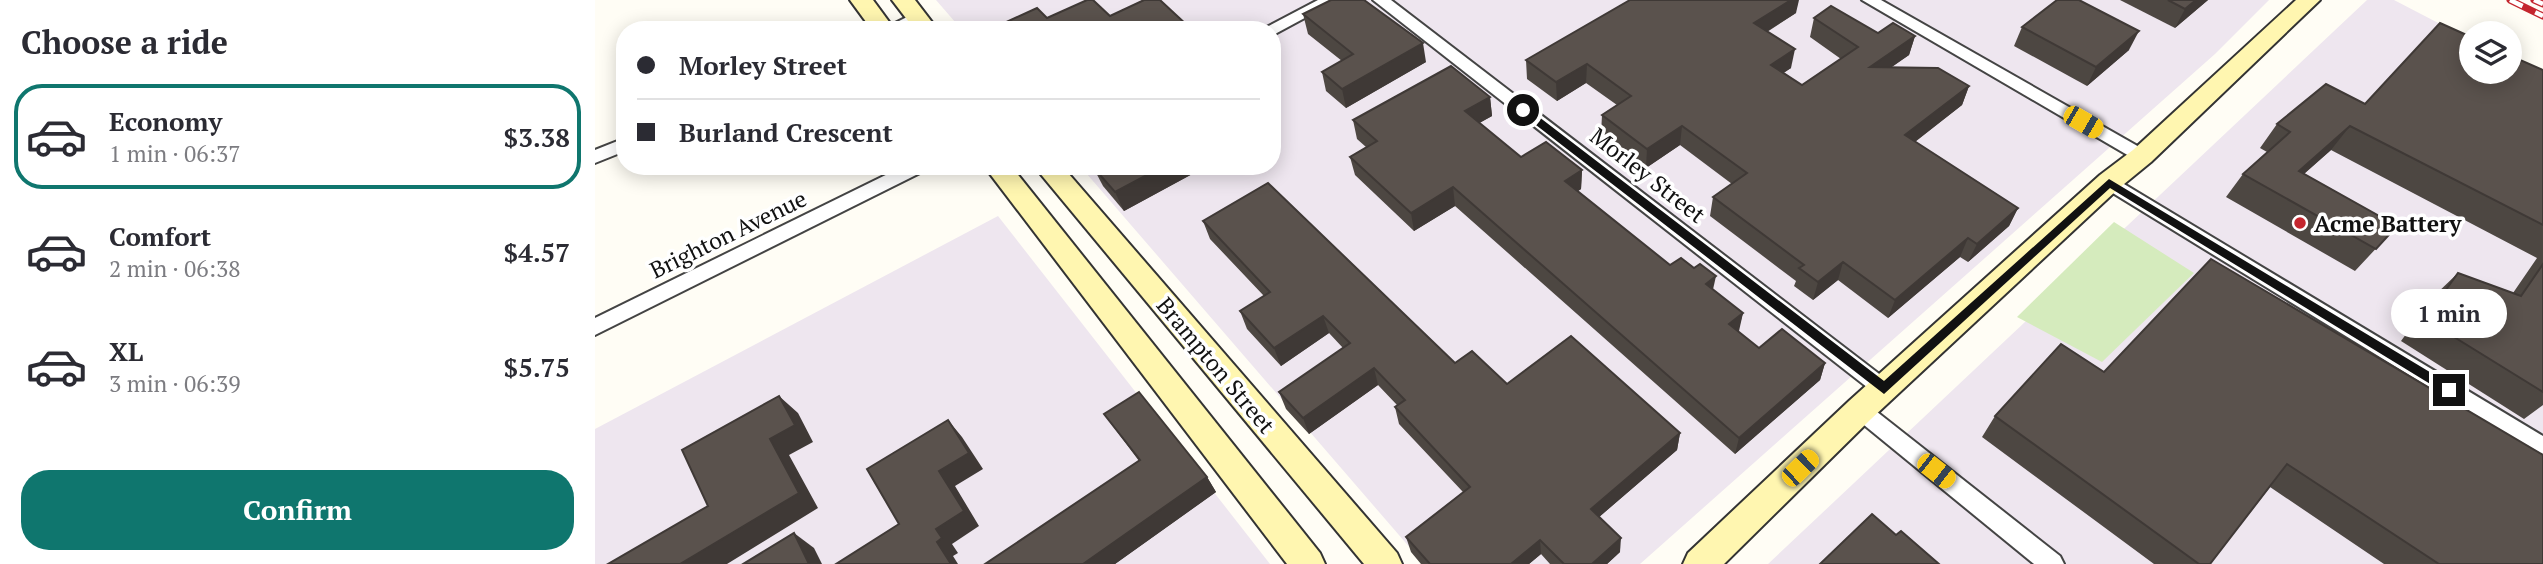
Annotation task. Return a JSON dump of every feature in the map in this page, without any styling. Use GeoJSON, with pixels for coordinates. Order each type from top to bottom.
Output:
{"type":"FeatureCollection","features":[{"type":"Feature","properties":{"kind":"street"},"geometry":{"type":"LineString","coordinates":[[861,0],[879,21]]}},
{"type":"Feature","properties":{"kind":"street"},"geometry":{"type":"LineString","coordinates":[[1281,24],[1330,0]]}},
{"type":"Feature","properties":{"kind":"street","name":"Morley Street"},"geometry":{"type":"LineString","coordinates":[[1381,0],[1884,389]]}},
{"type":"Feature","properties":{"kind":"street"},"geometry":{"type":"LineString","coordinates":[[1870,0],[2142,156]]}},
{"type":"Feature","properties":{"kind":"street"},"geometry":{"type":"LineString","coordinates":[[1700,564],[1860,410],[2109,182],[2142,156],[2309,0]]}},
{"type":"Feature","properties":{"kind":"street"},"geometry":{"type":"LineString","coordinates":[[595,157],[616,148]]}},
{"type":"Feature","properties":{"kind":"street","name":"Brighton Avenue"},"geometry":{"type":"LineString","coordinates":[[595,327],[902,175]]}},
{"type":"Feature","properties":{"kind":"street","name":"Brampton Street"},"geometry":{"type":"LineString","coordinates":[[1004,175],[1308,564]]}},
{"type":"Feature","properties":{"kind":"street","name":"Brampton Street"},"geometry":{"type":"LineString","coordinates":[[1055,175],[1385,564]]}},
{"type":"Feature","properties":{"kind":"street"},"geometry":{"type":"LineString","coordinates":[[2109,182],[2543,447]]}},
{"type":"Feature","properties":{"kind":"street"},"geometry":{"type":"LineString","coordinates":[[1860,410],[2052,564]]}},
{"type":"Feature","properties":{"kind":"shaded area"},"geometry":{"type":"Polygon","coordinates":[[[936,0],[2269,0],[2215,54],[1640,564],[1424,564],[1088,175],[1281,175],[1281,21],[954,21],[936,0]]]}},
{"type":"Feature","properties":{"kind":"shaded area"},"geometry":{"type":"Polygon","coordinates":[[[2367,0],[2394,0],[2459,34],[2459,84],[2522,84],[2522,74],[2543,78],[2543,564],[1768,564],[2367,0]]]}},
{"type":"Feature","properties":{"kind":"shaded area"},"geometry":{"type":"Polygon","coordinates":[[[998,216],[1270,564],[595,564],[595,429],[998,216]]]}},
{"type":"Feature","properties":{"kind":"green space"},"geometry":{"type":"Polygon","coordinates":[[[2114,222],[2194,273],[2102,362],[2017,317],[2114,222]]]}},
{"type":"Feature","properties":{"kind":"building"},"geometry":{"type":"Polygon","coordinates":[[[1087,0],[1093,0],[1110,16],[1144,0],[1160,0],[1183,21],[1009,21],[1037,8],[1047,18],[1087,0]]]}},
{"type":"Feature","properties":{"kind":"building"},"geometry":{"type":"Polygon","coordinates":[[[1331,0],[1364,0],[1423,43],[1342,89],[1322,72],[1353,54],[1303,14],[1331,0]]]}},
{"type":"Feature","properties":{"kind":"building"},"geometry":{"type":"Polygon","coordinates":[[[1630,0],[1791,0],[1754,23],[1795,49],[1771,65],[1802,85],[1858,47],[1814,18],[1831,6],[1878,33],[1893,23],[1915,36],[1870,67],[1938,68],[1969,86],[1905,135],[2018,208],[1977,244],[1968,238],[1895,300],[1843,262],[1818,282],[1799,268],[1804,265],[1713,197],[1747,173],[1682,126],[1647,149],[1602,115],[1631,96],[1587,64],[1556,82],[1526,60],[1630,0]]]}},
{"type":"Feature","properties":{"kind":"building"},"geometry":{"type":"Polygon","coordinates":[[[2057,0],[2079,0],[2139,31],[2096,67],[2022,27],[2057,0]]]}},
{"type":"Feature","properties":{"kind":"building"},"geometry":{"type":"Polygon","coordinates":[[[2168,0],[2196,0],[2185,9],[2168,0]]]}},
{"type":"Feature","properties":{"kind":"building"},"geometry":{"type":"Polygon","coordinates":[[[2440,23],[2459,32],[2459,84],[2522,84],[2522,61],[2543,70],[2543,225],[2350,126],[2299,171],[2397,226],[2376,249],[2243,174],[2290,132],[2277,124],[2326,84],[2365,104],[2440,23]]]}},
{"type":"Feature","properties":{"kind":"building"},"geometry":{"type":"Polygon","coordinates":[[[1451,66],[1490,97],[1465,111],[1521,157],[1546,142],[1582,170],[1565,181],[1670,265],[1681,258],[1694,268],[1700,264],[1716,276],[1706,284],[1743,313],[1729,324],[1759,348],[1782,329],[1825,363],[1739,438],[1453,187],[1411,213],[1350,157],[1377,141],[1353,120],[1451,66]]]}},
{"type":"Feature","properties":{"kind":"building"},"geometry":{"type":"Polygon","coordinates":[[[1100,175],[1147,175],[1115,192],[1100,175]]]}},
{"type":"Feature","properties":{"kind":"building"},"geometry":{"type":"Polygon","coordinates":[[[1268,183],[1455,363],[1472,351],[1507,384],[1571,336],[1680,433],[1591,509],[1621,538],[1592,564],[1564,564],[1540,540],[1511,564],[1430,564],[1406,537],[1470,487],[1395,407],[1405,400],[1374,368],[1303,418],[1279,392],[1350,343],[1323,316],[1274,348],[1240,311],[1270,292],[1203,221],[1268,183]]]}},
{"type":"Feature","properties":{"kind":"building"},"geometry":{"type":"Polygon","coordinates":[[[2211,259],[2543,455],[2543,564],[2439,564],[2287,464],[2210,564],[2199,564],[1995,416],[2061,344],[2104,372],[2211,259]]]}},
{"type":"Feature","properties":{"kind":"building"},"geometry":{"type":"Polygon","coordinates":[[[2543,264],[2543,392],[2425,319],[2458,273],[2521,296],[2543,264]]]}},
{"type":"Feature","properties":{"kind":"building"},"geometry":{"type":"Polygon","coordinates":[[[1139,392],[1207,477],[1083,564],[985,564],[1140,460],[1104,414],[1139,392]]]}},
{"type":"Feature","properties":{"kind":"building"},"geometry":{"type":"Polygon","coordinates":[[[779,396],[795,425],[770,439],[799,493],[680,564],[608,564],[708,506],[682,450],[779,396]]]}},
{"type":"Feature","properties":{"kind":"building"},"geometry":{"type":"Polygon","coordinates":[[[948,420],[969,453],[939,471],[964,511],[936,529],[942,538],[937,542],[951,564],[836,564],[899,524],[867,469],[948,420]]]}},
{"type":"Feature","properties":{"kind":"building"},"geometry":{"type":"Polygon","coordinates":[[[1872,514],[1896,535],[1901,531],[1939,564],[1820,564],[1872,514]]]}},
{"type":"Feature","properties":{"kind":"building"},"geometry":{"type":"Polygon","coordinates":[[[794,533],[809,564],[743,564],[794,533]]]}},
{"type":"Feature","properties":{"kind":"railway"},"geometry":{"type":"LineString","coordinates":[[2510,0],[2543,16]]}},
{"type":"Feature","properties":{"kind":"railway"},"geometry":{"type":"LineString","coordinates":[[2534,0],[2543,4]]}},
{"type":"Feature","properties":{"kind":"place","name":"Acme Battery"},"geometry":{"type":"Point","coordinates":[2300,223]}},
{"type":"Feature","properties":{"kind":"route"},"geometry":{"type":"LineString","coordinates":[[1523,110],[1884,389],[2109,182],[2449,390]]}}]}
